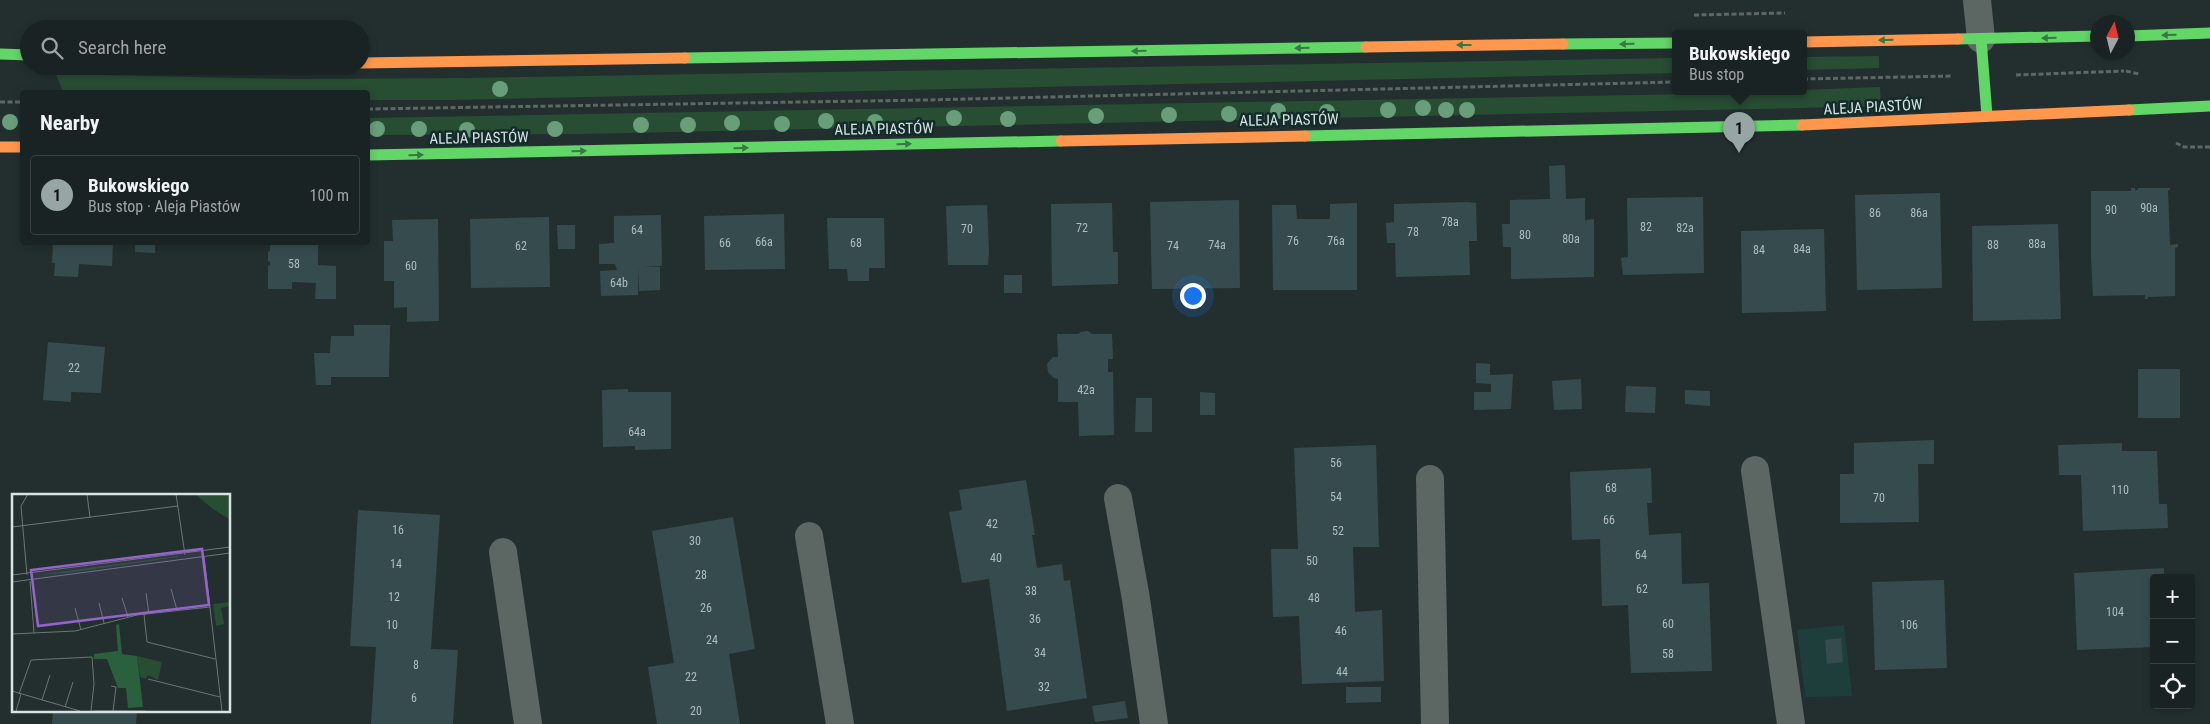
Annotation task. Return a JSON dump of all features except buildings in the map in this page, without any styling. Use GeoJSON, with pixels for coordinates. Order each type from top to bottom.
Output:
{"type":"FeatureCollection","features":[{"type":"Feature","properties":{"kind":"street"},"geometry":{"type":"LineString","coordinates":[[1977,0],[1987,116]]}},
{"type":"Feature","properties":{"kind":"street"},"geometry":{"type":"LineString","coordinates":[[2135,36],[2210,33]]}},
{"type":"Feature","properties":{"kind":"street"},"geometry":{"type":"LineString","coordinates":[[1807,42],[2090,36]]}},
{"type":"Feature","properties":{"kind":"street"},"geometry":{"type":"LineString","coordinates":[[370,63],[1672,43]]}},
{"type":"Feature","properties":{"kind":"street"},"geometry":{"type":"LineString","coordinates":[[0,54],[20,55]]}},
{"type":"Feature","properties":{"kind":"street","name":"ALEJA PIASTÓW"},"geometry":{"type":"LineString","coordinates":[[370,155],[1769,126],[2210,106]]}},
{"type":"Feature","properties":{"kind":"street"},"geometry":{"type":"LineString","coordinates":[[0,147],[20,147]]}},
{"type":"Feature","properties":{"kind":"street"},"geometry":{"type":"LineString","coordinates":[[1755,470],[1791,724]]}},
{"type":"Feature","properties":{"kind":"street"},"geometry":{"type":"LineString","coordinates":[[1430,479],[1435,724]]}},
{"type":"Feature","properties":{"kind":"street"},"geometry":{"type":"LineString","coordinates":[[1118,498],[1136,599],[1154,724]]}},
{"type":"Feature","properties":{"kind":"street"},"geometry":{"type":"LineString","coordinates":[[809,536],[840,724]]}},
{"type":"Feature","properties":{"kind":"street"},"geometry":{"type":"LineString","coordinates":[[503,552],[528,724]]}},
{"type":"Feature","properties":{"kind":"path"},"geometry":{"type":"LineString","coordinates":[[1807,79],[1892,77]]}},
{"type":"Feature","properties":{"kind":"path"},"geometry":{"type":"LineString","coordinates":[[370,109],[916,100],[1672,82]]}},
{"type":"Feature","properties":{"kind":"path"},"geometry":{"type":"LineString","coordinates":[[0,102],[20,102]]}},
{"type":"Feature","properties":{"kind":"shaded area"},"geometry":{"type":"Polygon","coordinates":[[[1844,625],[1852,696],[1805,697],[1797,630],[1844,625]]]}},
{"type":"Feature","properties":{"kind":"green space"},"geometry":{"type":"Polygon","coordinates":[[[1879,56],[1879,68],[1807,70],[1807,57],[1879,56]]]}},
{"type":"Feature","properties":{"kind":"green space"},"geometry":{"type":"Polygon","coordinates":[[[1672,58],[1672,73],[452,100],[370,100],[370,90],[62,90],[56,75],[296,79],[467,78],[1672,58]]]}},
{"type":"Feature","properties":{"kind":"green space"},"geometry":{"type":"Polygon","coordinates":[[[1880,87],[1881,106],[580,134],[370,135],[370,118],[1672,94],[1807,95],[1807,90],[1880,87]]]}},
{"type":"Feature","properties":{"kind":"traffic: fast"},"geometry":{"type":"LineString","coordinates":[[2135,36],[2210,33]]}},
{"type":"Feature","properties":{"kind":"traffic: fast"},"geometry":{"type":"LineString","coordinates":[[1958,39],[2090,36]]}},
{"type":"Feature","properties":{"kind":"traffic: fast"},"geometry":{"type":"LineString","coordinates":[[1981,39],[1987,116]]}},
{"type":"Feature","properties":{"kind":"traffic: fast"},"geometry":{"type":"LineString","coordinates":[[1563,44],[1672,43]]}},
{"type":"Feature","properties":{"kind":"traffic: fast"},"geometry":{"type":"LineString","coordinates":[[685,58],[1366,47]]}},
{"type":"Feature","properties":{"kind":"traffic: fast"},"geometry":{"type":"LineString","coordinates":[[0,54],[20,55]]}},
{"type":"Feature","properties":{"kind":"traffic: fast"},"geometry":{"type":"LineString","coordinates":[[2129,110],[2210,106]]}},
{"type":"Feature","properties":{"kind":"traffic: fast"},"geometry":{"type":"LineString","coordinates":[[1305,136],[1802,125]]}},
{"type":"Feature","properties":{"kind":"traffic: fast"},"geometry":{"type":"LineString","coordinates":[[370,155],[1061,141]]}},
{"type":"Feature","properties":{"kind":"traffic: slow"},"geometry":{"type":"LineString","coordinates":[[1807,42],[1958,39]]}},
{"type":"Feature","properties":{"kind":"traffic: slow"},"geometry":{"type":"LineString","coordinates":[[1366,47],[1563,44]]}},
{"type":"Feature","properties":{"kind":"traffic: slow"},"geometry":{"type":"LineString","coordinates":[[370,63],[685,58]]}},
{"type":"Feature","properties":{"kind":"traffic: slow"},"geometry":{"type":"LineString","coordinates":[[1802,125],[2129,110]]}},
{"type":"Feature","properties":{"kind":"traffic: slow"},"geometry":{"type":"LineString","coordinates":[[1061,141],[1305,136]]}},
{"type":"Feature","properties":{"kind":"traffic: slow"},"geometry":{"type":"LineString","coordinates":[[0,147],[20,147]]}},
{"type":"Feature","properties":{"kind":"place","name":"Bukowskiego"},"geometry":{"type":"Point","coordinates":[1739,153]}}]}
